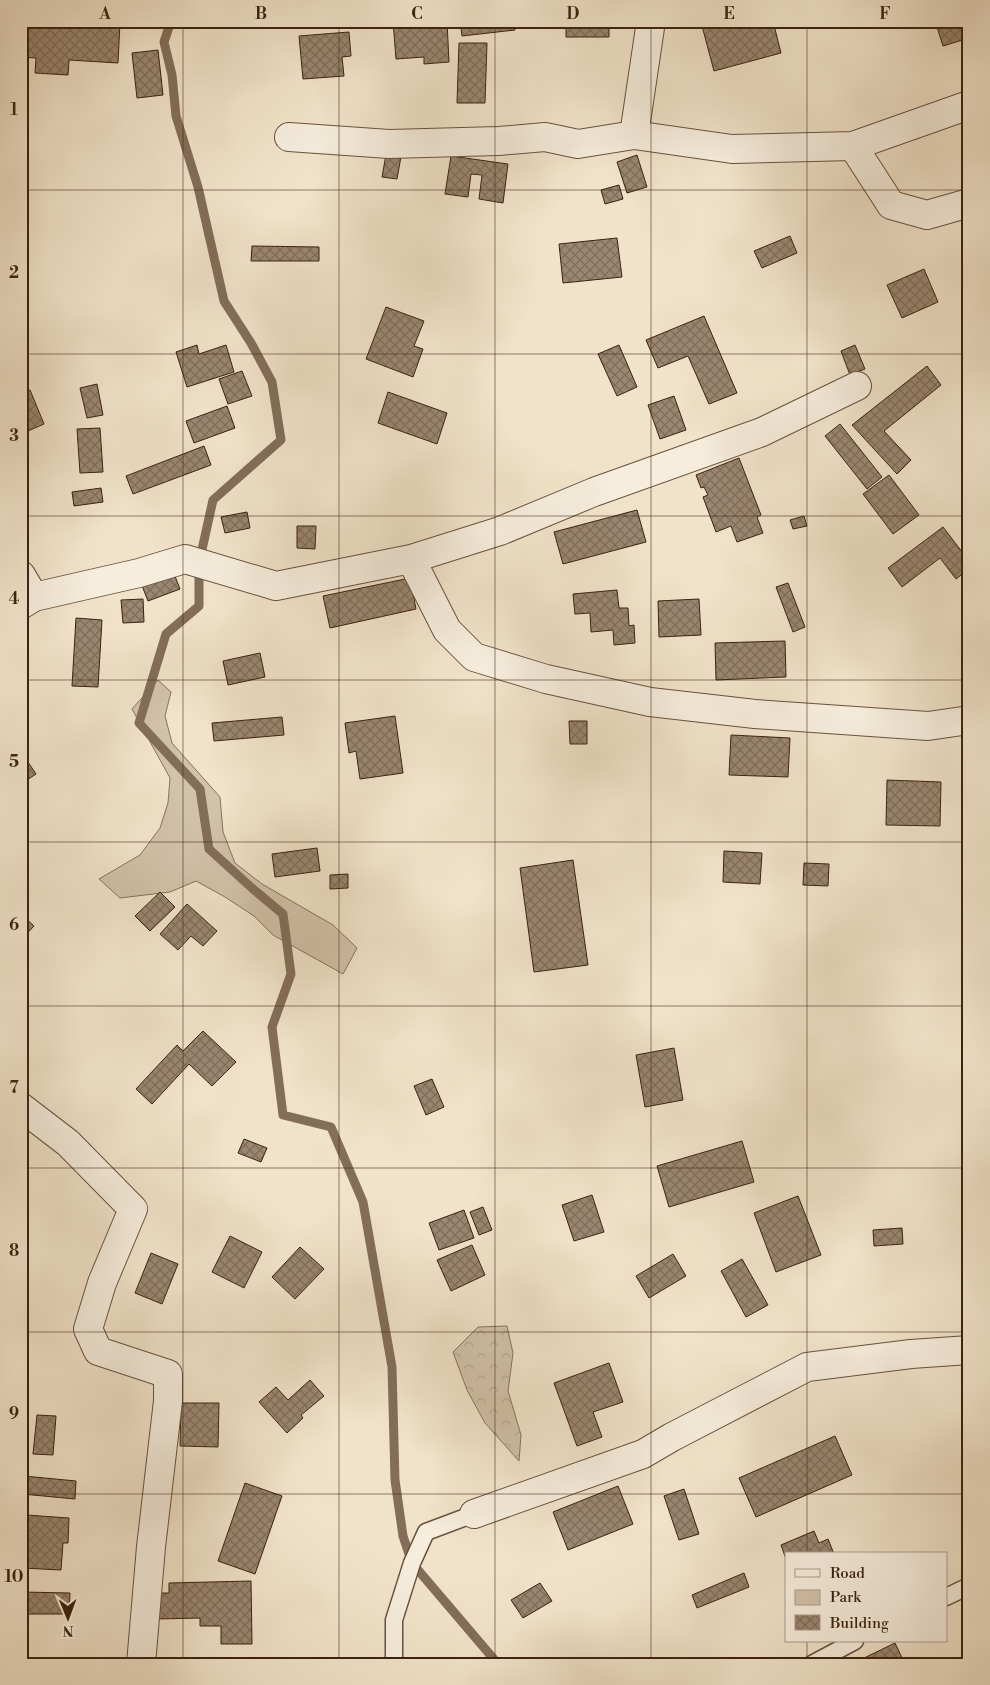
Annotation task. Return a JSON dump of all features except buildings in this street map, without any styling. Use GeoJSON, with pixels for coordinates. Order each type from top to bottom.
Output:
{"type":"FeatureCollection","features":[{"type":"Feature","properties":{"kind":"street"},"geometry":{"type":"LineString","coordinates":[[634,135],[651,21]]}},
{"type":"Feature","properties":{"kind":"street"},"geometry":{"type":"LineString","coordinates":[[289,138],[389,144],[545,137],[578,144],[634,135],[732,149],[854,146],[969,104]]}},
{"type":"Feature","properties":{"kind":"street"},"geometry":{"type":"LineString","coordinates":[[854,146],[891,204],[927,215],[969,203]]}},
{"type":"Feature","properties":{"kind":"street"},"geometry":{"type":"LineString","coordinates":[[25,592],[139,573],[185,559],[276,586],[411,560],[500,531],[594,492],[762,432],[857,386]]}},
{"type":"Feature","properties":{"kind":"street"},"geometry":{"type":"LineString","coordinates":[[411,560],[447,630],[474,658],[546,679],[650,702],[755,714],[928,726],[969,720]]}},
{"type":"Feature","properties":{"kind":"street"},"geometry":{"type":"LineString","coordinates":[[21,1107],[68,1143],[133,1209],[102,1283],[88,1329],[98,1351],[168,1374],[168,1402],[150,1547],[141,1664]]}},
{"type":"Feature","properties":{"kind":"street"},"geometry":{"type":"LineString","coordinates":[[474,1514],[643,1454],[807,1367],[865,1359],[969,1350]]}},
{"type":"Feature","properties":{"kind":"lane"},"geometry":{"type":"LineString","coordinates":[[394,1664],[394,1620],[412,1563],[426,1532],[474,1514]]}},
{"type":"Feature","properties":{"kind":"lane"},"geometry":{"type":"LineString","coordinates":[[948,1596],[969,1586]]}},
{"type":"Feature","properties":{"kind":"lane"},"geometry":{"type":"LineString","coordinates":[[812,1664],[853,1642]]}},
{"type":"Feature","properties":{"kind":"green space"},"geometry":{"type":"Polygon","coordinates":[[[158,680],[171,692],[165,716],[172,743],[220,797],[223,832],[235,863],[262,884],[333,925],[357,948],[343,974],[273,935],[254,916],[196,881],[170,892],[120,898],[99,879],[140,855],[160,828],[168,803],[170,778],[132,709],[158,680]]]}},
{"type":"Feature","properties":{"kind":"green space"},"geometry":{"type":"Polygon","coordinates":[[[507,1326],[513,1353],[508,1391],[521,1435],[519,1461],[485,1423],[467,1390],[453,1352],[478,1327],[507,1326]]]}},
{"type":"Feature","properties":{"kind":"waterway"},"geometry":{"type":"LineString","coordinates":[[171,21],[164,42],[172,75],[176,116],[198,187],[224,301],[251,343],[272,382],[281,440],[213,500],[199,563],[199,606],[166,634],[139,723],[200,789],[209,849],[283,914],[291,974],[272,1027],[283,1115],[331,1127],[363,1202],[392,1367],[395,1480],[403,1536],[412,1563],[498,1664]]}}]}
